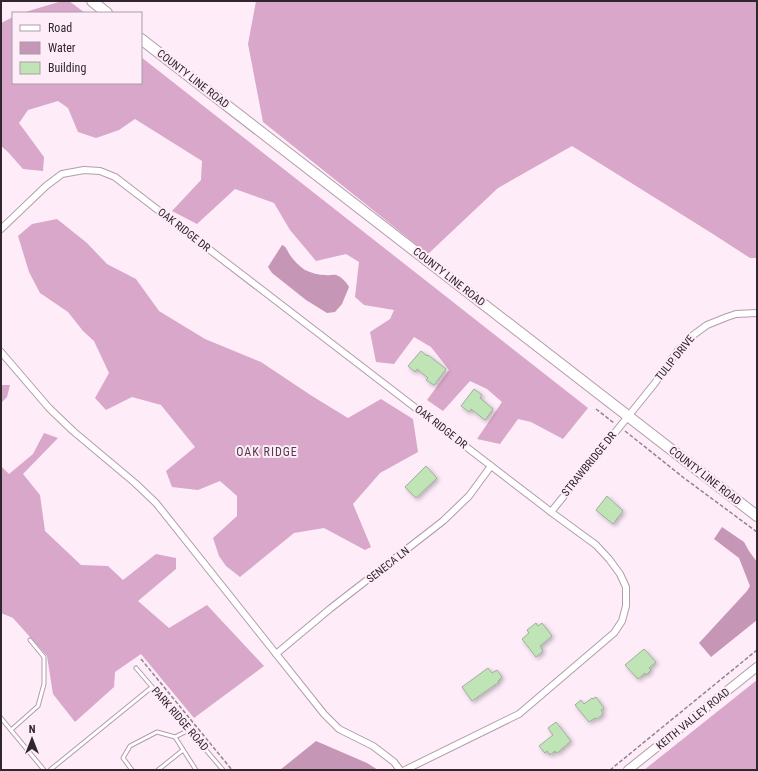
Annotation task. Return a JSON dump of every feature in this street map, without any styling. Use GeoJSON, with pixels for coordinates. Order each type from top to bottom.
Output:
{"type":"FeatureCollection","features":[{"type":"Feature","properties":{"kind":"main road"},"geometry":{"type":"LineString","coordinates":[[92,1],[106,12]]}},
{"type":"Feature","properties":{"kind":"main road","name":"COUNTY LINE ROAD"},"geometry":{"type":"LineString","coordinates":[[142,40],[757,516]]}},
{"type":"Feature","properties":{"kind":"street","name":"OAK RIDGE DR"},"geometry":{"type":"LineString","coordinates":[[1,229],[46,186],[62,174],[84,170],[100,171],[115,176],[491,466],[596,545],[609,559],[620,574],[626,587],[626,606],[622,621],[614,633],[519,714],[405,770]]}},
{"type":"Feature","properties":{"kind":"street","name":"TULIP DRIVE"},"geometry":{"type":"LineString","coordinates":[[628,416],[679,350],[699,330],[707,325],[736,314],[757,313]]}},
{"type":"Feature","properties":{"kind":"street"},"geometry":{"type":"LineString","coordinates":[[1,352],[49,408],[73,431],[156,503],[324,714],[339,729],[373,746],[394,762],[400,770]]}},
{"type":"Feature","properties":{"kind":"street","name":"STRAWBRIDGE DR"},"geometry":{"type":"LineString","coordinates":[[551,512],[628,416]]}},
{"type":"Feature","properties":{"kind":"street","name":"SENECA LN"},"geometry":{"type":"LineString","coordinates":[[276,654],[331,608],[443,521],[469,496],[491,466]]}},
{"type":"Feature","properties":{"kind":"street","name":"KEITH VALLEY ROAD"},"geometry":{"type":"LineString","coordinates":[[628,770],[757,667]]}},
{"type":"Feature","properties":{"kind":"lane"},"geometry":{"type":"LineString","coordinates":[[11,730],[38,706],[44,684],[44,658],[30,640]]}},
{"type":"Feature","properties":{"kind":"lane","name":"PARK RIDGE ROAD"},"geometry":{"type":"LineString","coordinates":[[136,668],[223,770]]}},
{"type":"Feature","properties":{"kind":"lane"},"geometry":{"type":"LineString","coordinates":[[50,770],[152,687]]}},
{"type":"Feature","properties":{"kind":"lane"},"geometry":{"type":"LineString","coordinates":[[1,718],[44,770]]}},
{"type":"Feature","properties":{"kind":"lane"},"geometry":{"type":"LineString","coordinates":[[132,770],[123,758],[130,746],[157,732],[175,737],[189,730]]}},
{"type":"Feature","properties":{"kind":"lane"},"geometry":{"type":"LineString","coordinates":[[175,737],[196,770]]}},
{"type":"Feature","properties":{"kind":"lane"},"geometry":{"type":"LineString","coordinates":[[158,770],[183,750]]}},
{"type":"Feature","properties":{"kind":"path"},"geometry":{"type":"LineString","coordinates":[[596,409],[684,478],[757,532]]}},
{"type":"Feature","properties":{"kind":"path"},"geometry":{"type":"LineString","coordinates":[[610,770],[757,650]]}},
{"type":"Feature","properties":{"kind":"path"},"geometry":{"type":"LineString","coordinates":[[141,659],[232,770]]}},
{"type":"Feature","properties":{"kind":"shaded area"},"geometry":{"type":"Polygon","coordinates":[[[62,1],[69,1],[84,12],[25,12],[62,1]]]}},
{"type":"Feature","properties":{"kind":"shaded area"},"geometry":{"type":"Polygon","coordinates":[[[256,1],[757,1],[757,258],[750,258],[572,146],[498,188],[428,254],[263,122],[248,44],[256,1]]]}},
{"type":"Feature","properties":{"kind":"shaded area"},"geometry":{"type":"Polygon","coordinates":[[[12,18],[12,84],[142,84],[142,58],[588,408],[563,439],[531,422],[518,419],[500,444],[477,439],[502,402],[487,389],[470,381],[443,411],[427,400],[449,370],[431,347],[414,337],[394,364],[376,362],[370,332],[390,319],[394,310],[364,305],[355,297],[359,262],[346,254],[316,261],[290,230],[274,203],[235,189],[197,224],[172,211],[201,180],[202,161],[135,119],[119,130],[96,138],[78,132],[68,108],[58,101],[28,110],[19,123],[44,157],[43,171],[23,169],[1,146],[1,23],[12,18]]]}},
{"type":"Feature","properties":{"kind":"shaded area"},"geometry":{"type":"Polygon","coordinates":[[[57,219],[87,243],[107,264],[136,279],[159,311],[205,339],[261,362],[348,418],[381,399],[413,419],[418,452],[380,473],[353,504],[371,547],[365,550],[324,528],[294,533],[240,577],[226,566],[219,556],[213,538],[237,516],[237,496],[220,481],[198,490],[172,487],[166,471],[195,447],[161,405],[132,397],[106,410],[95,398],[109,373],[94,341],[83,331],[68,312],[40,293],[29,272],[18,236],[32,224],[57,219]]]}},
{"type":"Feature","properties":{"kind":"shaded area"},"geometry":{"type":"Polygon","coordinates":[[[1,385],[10,385],[7,397],[1,403],[1,385]]]}},
{"type":"Feature","properties":{"kind":"shaded area"},"geometry":{"type":"Polygon","coordinates":[[[44,433],[58,438],[23,474],[40,495],[45,531],[81,565],[108,566],[123,580],[156,554],[176,558],[176,569],[138,601],[169,628],[207,605],[264,666],[194,718],[141,654],[115,672],[114,687],[75,722],[53,694],[47,656],[13,618],[1,613],[1,466],[9,474],[33,454],[44,433]]]}},
{"type":"Feature","properties":{"kind":"shaded area"},"geometry":{"type":"Polygon","coordinates":[[[757,680],[757,770],[644,770],[757,680]]]}},
{"type":"Feature","properties":{"kind":"water"},"geometry":{"type":"Polygon","coordinates":[[[282,245],[286,248],[295,261],[305,270],[318,274],[336,275],[342,278],[347,284],[349,287],[342,304],[335,312],[327,313],[306,300],[272,273],[268,267],[282,245]]]}},
{"type":"Feature","properties":{"kind":"water"},"geometry":{"type":"Polygon","coordinates":[[[722,527],[744,542],[757,562],[757,620],[711,657],[699,643],[750,586],[739,558],[714,539],[722,527]]]}},
{"type":"Feature","properties":{"kind":"water"},"geometry":{"type":"Polygon","coordinates":[[[316,741],[367,763],[378,770],[280,770],[316,741]]]}},
{"type":"Feature","properties":{"kind":"building"},"geometry":{"type":"Polygon","coordinates":[[[421,351],[446,369],[434,385],[426,380],[428,378],[417,369],[415,372],[408,366],[421,351]]]}},
{"type":"Feature","properties":{"kind":"building"},"geometry":{"type":"Polygon","coordinates":[[[474,389],[482,395],[480,398],[493,409],[485,420],[471,409],[469,412],[461,406],[474,389]]]}},
{"type":"Feature","properties":{"kind":"building"},"geometry":{"type":"Polygon","coordinates":[[[426,466],[437,478],[416,498],[405,487],[426,466]]]}},
{"type":"Feature","properties":{"kind":"building"},"geometry":{"type":"Polygon","coordinates":[[[607,496],[623,511],[613,524],[596,510],[607,496]]]}},
{"type":"Feature","properties":{"kind":"building"},"geometry":{"type":"Polygon","coordinates":[[[536,623],[538,626],[542,623],[552,636],[540,646],[543,651],[536,657],[522,639],[529,633],[527,630],[536,623]]]}},
{"type":"Feature","properties":{"kind":"building"},"geometry":{"type":"Polygon","coordinates":[[[644,649],[656,662],[649,668],[651,670],[646,675],[645,673],[638,679],[625,665],[644,649]]]}},
{"type":"Feature","properties":{"kind":"building"},"geometry":{"type":"Polygon","coordinates":[[[488,668],[492,673],[497,670],[502,677],[498,681],[499,682],[472,701],[462,687],[488,668]]]}},
{"type":"Feature","properties":{"kind":"building"},"geometry":{"type":"Polygon","coordinates":[[[596,697],[604,708],[601,710],[603,714],[597,719],[595,718],[589,722],[575,705],[581,700],[584,704],[596,697]]]}},
{"type":"Feature","properties":{"kind":"building"},"geometry":{"type":"Polygon","coordinates":[[[556,722],[571,741],[557,753],[555,751],[550,755],[547,751],[545,753],[539,746],[553,735],[548,728],[556,722]]]}},
{"type":"Feature","properties":{"kind":"district","name":"OAK RIDGE"},"geometry":{"type":"Point","coordinates":[267,452]}}]}
